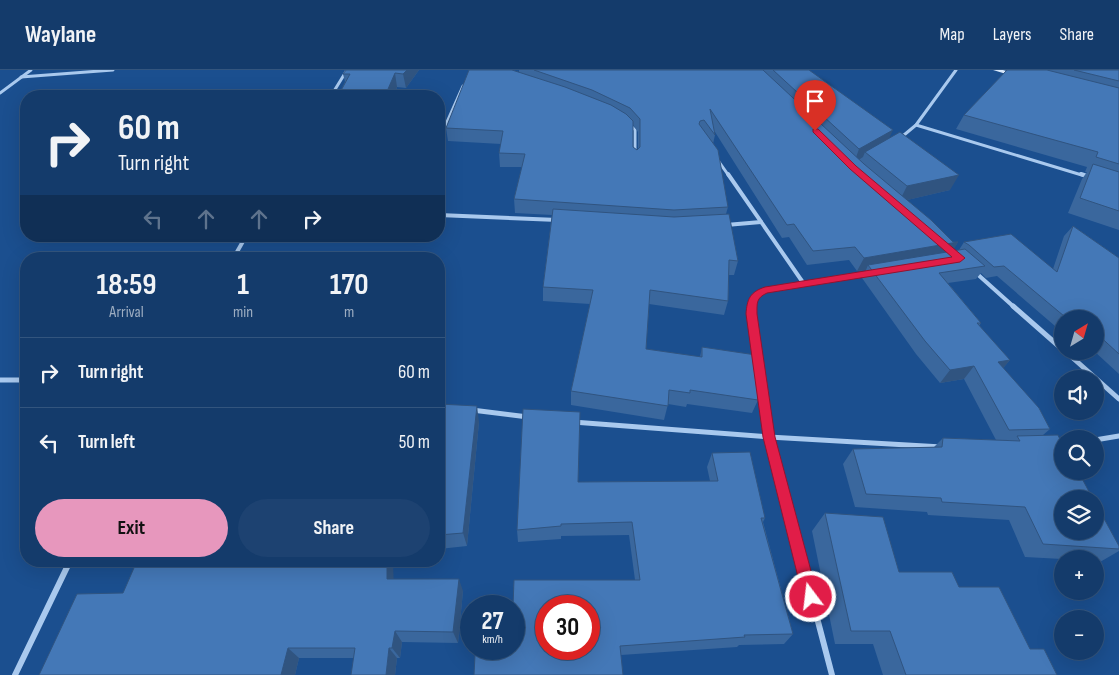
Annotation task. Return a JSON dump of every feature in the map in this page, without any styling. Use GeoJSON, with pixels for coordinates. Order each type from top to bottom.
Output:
{"type":"FeatureCollection","features":[{"type":"Feature","properties":{"kind":"street"},"geometry":{"type":"LineString","coordinates":[[0,92],[31,70]]}},
{"type":"Feature","properties":{"kind":"street"},"geometry":{"type":"LineString","coordinates":[[21,77],[113,70]]}},
{"type":"Feature","properties":{"kind":"street"},"geometry":{"type":"LineString","coordinates":[[335,90],[347,70]]}},
{"type":"Feature","properties":{"kind":"street"},"geometry":{"type":"LineString","coordinates":[[897,141],[916,125],[956,70]]}},
{"type":"Feature","properties":{"kind":"street"},"geometry":{"type":"LineString","coordinates":[[996,70],[1025,77]]}},
{"type":"Feature","properties":{"kind":"street"},"geometry":{"type":"LineString","coordinates":[[445,126],[466,79]]}},
{"type":"Feature","properties":{"kind":"street"},"geometry":{"type":"LineString","coordinates":[[622,119],[635,130],[635,160]]}},
{"type":"Feature","properties":{"kind":"street"},"geometry":{"type":"LineString","coordinates":[[916,125],[1091,177]]}},
{"type":"Feature","properties":{"kind":"street"},"geometry":{"type":"LineString","coordinates":[[711,151],[804,284]]}},
{"type":"Feature","properties":{"kind":"street"},"geometry":{"type":"LineString","coordinates":[[445,215],[567,220]]}},
{"type":"Feature","properties":{"kind":"street"},"geometry":{"type":"LineString","coordinates":[[724,226],[761,222]]}},
{"type":"Feature","properties":{"kind":"street"},"geometry":{"type":"LineString","coordinates":[[967,265],[1054,341]]}},
{"type":"Feature","properties":{"kind":"street"},"geometry":{"type":"LineString","coordinates":[[832,675],[769,437],[751,314],[752,302],[756,294],[765,290],[872,273]]}},
{"type":"Feature","properties":{"kind":"street"},"geometry":{"type":"LineString","coordinates":[[1075,360],[1119,399]]}},
{"type":"Feature","properties":{"kind":"street"},"geometry":{"type":"LineString","coordinates":[[0,380],[20,380]]}},
{"type":"Feature","properties":{"kind":"street"},"geometry":{"type":"LineString","coordinates":[[468,410],[538,418]]}},
{"type":"Feature","properties":{"kind":"street"},"geometry":{"type":"LineString","coordinates":[[567,421],[769,437],[945,447]]}},
{"type":"Feature","properties":{"kind":"street"},"geometry":{"type":"LineString","coordinates":[[1104,438],[1119,436]]}},
{"type":"Feature","properties":{"kind":"street"},"geometry":{"type":"LineString","coordinates":[[15,675],[67,567]]}},
{"type":"Feature","properties":{"kind":"building"},"geometry":{"type":"Polygon","coordinates":[[[346,70],[407,70],[403,74],[395,73],[388,90],[341,90],[350,74],[343,74],[346,70]]]}},
{"type":"Feature","properties":{"kind":"building"},"geometry":{"type":"Polygon","coordinates":[[[469,70],[512,70],[565,87],[611,105],[626,114],[633,121],[633,147],[637,150],[640,147],[640,119],[630,108],[592,90],[534,70],[763,70],[864,164],[931,220],[953,242],[958,242],[864,258],[855,247],[813,251],[794,224],[787,225],[710,109],[715,135],[704,120],[700,121],[699,124],[718,150],[728,207],[674,210],[514,199],[525,154],[499,153],[503,131],[446,128],[469,70]]]}},
{"type":"Feature","properties":{"kind":"building"},"geometry":{"type":"Polygon","coordinates":[[[773,70],[809,70],[893,130],[859,149],[773,70]]]}},
{"type":"Feature","properties":{"kind":"building"},"geometry":{"type":"Polygon","coordinates":[[[1007,70],[1047,70],[1119,88],[1119,164],[1096,157],[1098,152],[964,115],[1007,70]]]}},
{"type":"Feature","properties":{"kind":"building"},"geometry":{"type":"Polygon","coordinates":[[[1074,70],[1119,70],[1119,81],[1074,70]]]}},
{"type":"Feature","properties":{"kind":"building"},"geometry":{"type":"Polygon","coordinates":[[[900,132],[959,175],[907,186],[865,152],[900,132]]]}},
{"type":"Feature","properties":{"kind":"building"},"geometry":{"type":"Polygon","coordinates":[[[1093,164],[1119,172],[1119,211],[1080,198],[1093,164]]]}},
{"type":"Feature","properties":{"kind":"building"},"geometry":{"type":"Polygon","coordinates":[[[553,209],[674,217],[729,214],[738,261],[729,260],[728,301],[650,290],[646,349],[702,357],[702,347],[756,355],[758,400],[690,390],[690,393],[669,390],[668,406],[571,391],[593,290],[543,287],[553,209]]]}},
{"type":"Feature","properties":{"kind":"building"},"geometry":{"type":"Polygon","coordinates":[[[1073,226],[1119,258],[1119,354],[1104,340],[1104,310],[1057,310],[1004,266],[994,267],[964,242],[1011,234],[1057,272],[1073,226]]]}},
{"type":"Feature","properties":{"kind":"building"},"geometry":{"type":"Polygon","coordinates":[[[965,249],[985,266],[939,273],[981,323],[977,323],[1010,360],[998,362],[1039,408],[1050,429],[1009,430],[974,366],[950,370],[925,341],[868,265],[965,249]]]}},
{"type":"Feature","properties":{"kind":"building"},"geometry":{"type":"Polygon","coordinates":[[[445,404],[477,406],[463,533],[445,534],[445,404]]]}},
{"type":"Feature","properties":{"kind":"building"},"geometry":{"type":"Polygon","coordinates":[[[523,409],[580,412],[578,482],[718,481],[712,453],[750,452],[765,518],[761,518],[793,634],[744,635],[745,637],[620,646],[623,675],[474,675],[475,660],[525,660],[525,595],[513,595],[514,580],[640,580],[632,522],[561,524],[561,526],[517,530],[523,409]]]}},
{"type":"Feature","properties":{"kind":"building"},"geometry":{"type":"Polygon","coordinates":[[[1054,435],[1054,480],[1083,480],[1088,490],[1054,490],[1054,540],[1104,540],[1104,518],[1119,549],[1043,544],[1025,507],[942,502],[941,498],[866,494],[853,449],[942,447],[943,438],[1020,441],[1017,436],[1054,435]]]}},
{"type":"Feature","properties":{"kind":"building"},"geometry":{"type":"Polygon","coordinates":[[[825,513],[883,517],[899,572],[952,572],[959,587],[999,587],[1030,649],[1044,649],[1057,675],[906,675],[890,631],[851,631],[825,513]]]}},
{"type":"Feature","properties":{"kind":"building"},"geometry":{"type":"Polygon","coordinates":[[[134,567],[387,567],[387,579],[459,579],[453,632],[395,631],[392,648],[389,648],[386,675],[351,675],[355,648],[288,648],[281,675],[39,675],[77,594],[123,593],[134,567]]]}},
{"type":"Feature","properties":{"kind":"route"},"geometry":{"type":"LineString","coordinates":[[811,597],[769,437],[751,314],[752,302],[756,294],[765,290],[960,258],[853,168],[815,131]]}}]}
